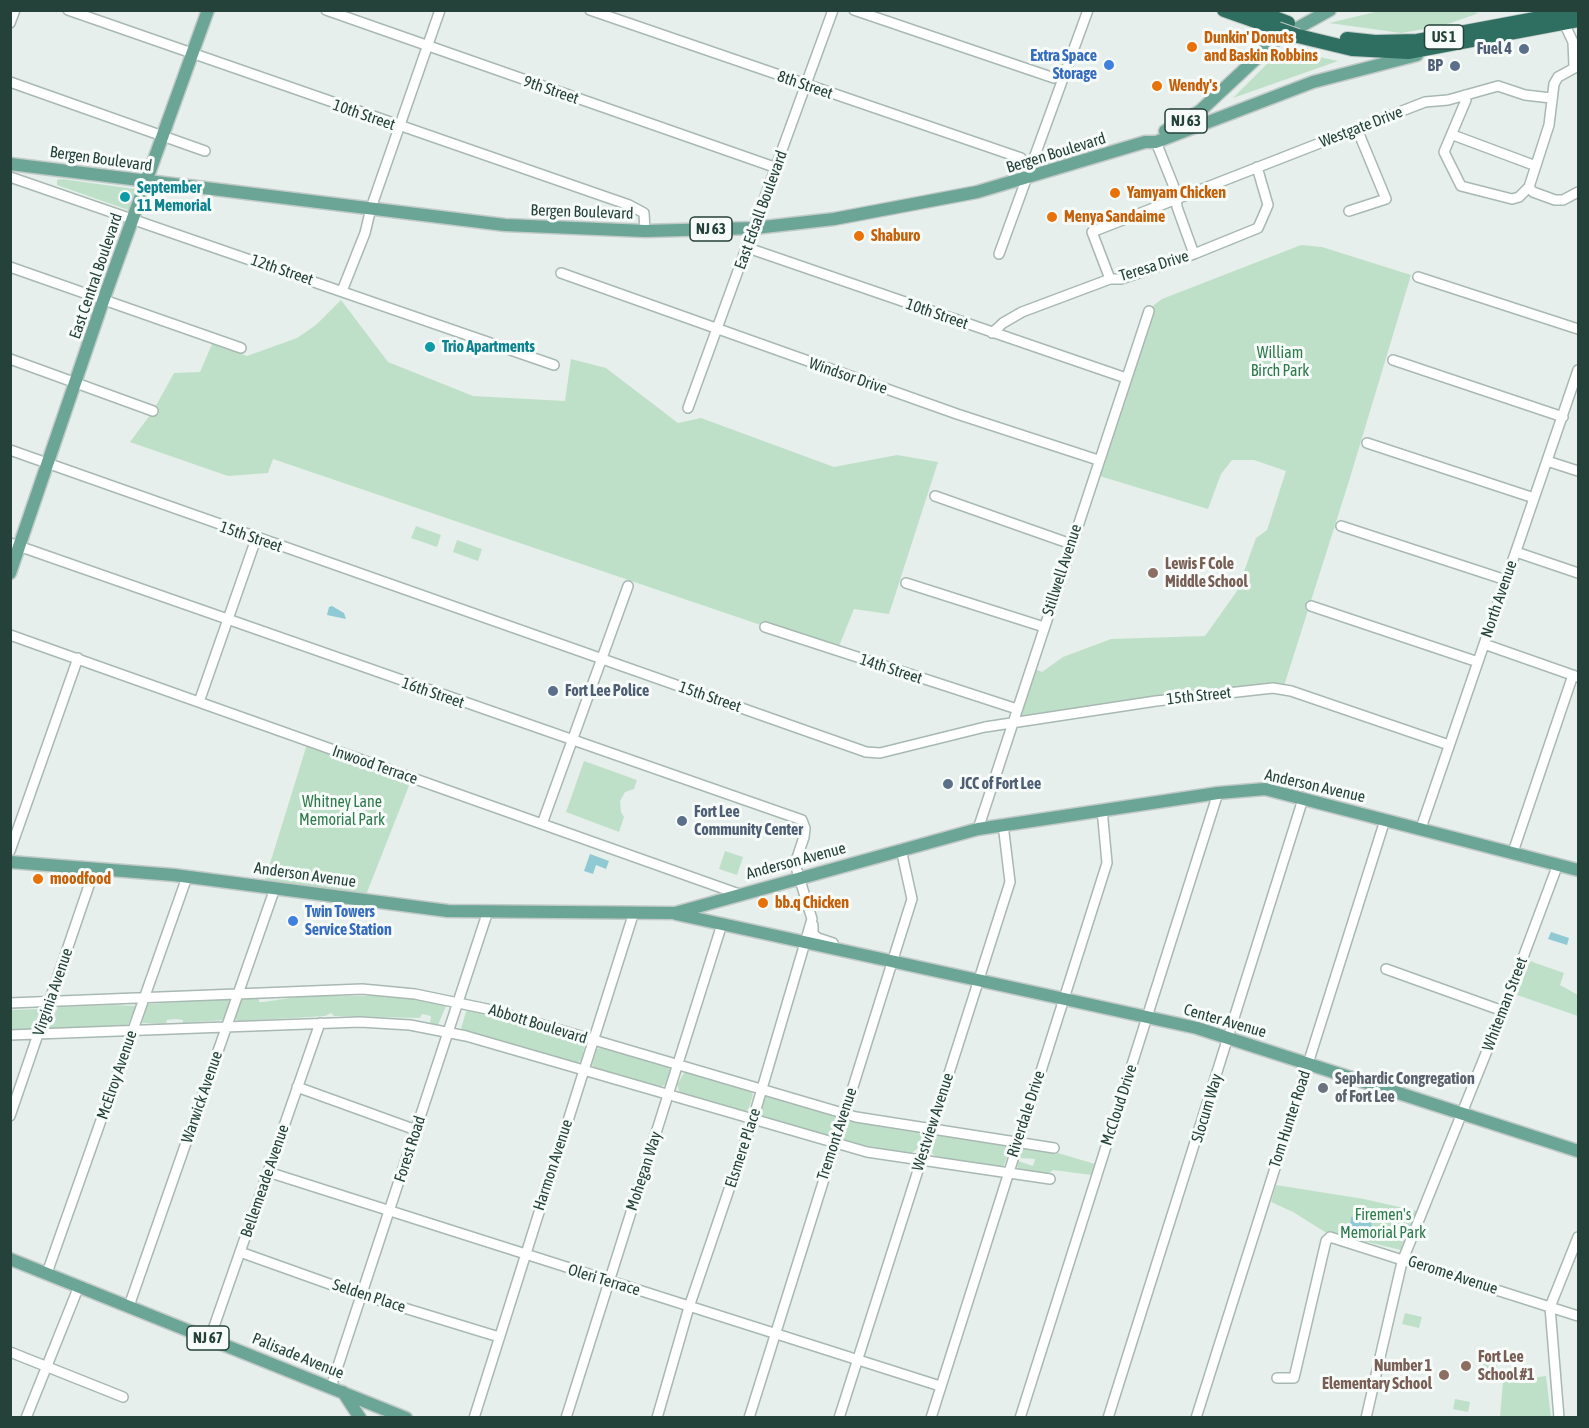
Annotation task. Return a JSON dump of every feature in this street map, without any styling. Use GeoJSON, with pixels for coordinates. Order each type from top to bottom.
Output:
{"type":"FeatureCollection","features":[{"type":"Feature","properties":{"kind":"highway","name":"US 1"},"geometry":{"type":"LineString","coordinates":[[1224,10],[1283,26],[1339,47],[1380,52],[1423,50],[1470,41]]}},
{"type":"Feature","properties":{"kind":"highway","name":"US 1"},"geometry":{"type":"LineString","coordinates":[[1254,10],[1283,26]]}},
{"type":"Feature","properties":{"kind":"highway","name":"US 1"},"geometry":{"type":"LineString","coordinates":[[1304,33],[1348,39],[1403,42],[1437,38],[1578,11]]}},
{"type":"Feature","properties":{"kind":"highway","name":"Bergen Boulevard"},"geometry":{"type":"LineString","coordinates":[[1470,41],[1578,21]]}},
{"type":"Feature","properties":{"kind":"main road","name":"East Central Boulevard"},"geometry":{"type":"LineString","coordinates":[[10,573],[15,544],[49,464],[103,301],[208,10]]}},
{"type":"Feature","properties":{"kind":"main road","name":"Bergen Boulevard"},"geometry":{"type":"LineString","coordinates":[[1151,142],[1196,115],[1276,40],[1330,10]]}},
{"type":"Feature","properties":{"kind":"main road","name":"Bergen Boulevard"},"geometry":{"type":"LineString","coordinates":[[10,164],[505,225],[645,231],[755,228],[893,209],[1028,179],[1151,142],[1303,85],[1470,41]]}},
{"type":"Feature","properties":{"kind":"main road","name":"Anderson Avenue"},"geometry":{"type":"LineString","coordinates":[[10,862],[187,877],[448,911],[675,913],[798,877],[978,829],[1102,809],[1265,789],[1578,870]]}},
{"type":"Feature","properties":{"kind":"main road","name":"Center Avenue"},"geometry":{"type":"LineString","coordinates":[[675,913],[1197,1028],[1578,1151]]}},
{"type":"Feature","properties":{"kind":"main road","name":"Palisade Avenue"},"geometry":{"type":"LineString","coordinates":[[10,1258],[337,1389],[381,1413],[406,1418]]}},
{"type":"Feature","properties":{"kind":"main road"},"geometry":{"type":"LineString","coordinates":[[337,1389],[360,1418]]}},
{"type":"Feature","properties":{"kind":"street"},"geometry":{"type":"LineString","coordinates":[[10,23],[15,10]]}},
{"type":"Feature","properties":{"kind":"street","name":"10th Street"},"geometry":{"type":"LineString","coordinates":[[68,10],[399,128],[628,205],[643,212],[645,231]]}},
{"type":"Feature","properties":{"kind":"street","name":"9th Street"},"geometry":{"type":"LineString","coordinates":[[326,10],[777,168]]}},
{"type":"Feature","properties":{"kind":"street"},"geometry":{"type":"LineString","coordinates":[[342,291],[365,233],[371,208],[440,10]]}},
{"type":"Feature","properties":{"kind":"street","name":"8th Street"},"geometry":{"type":"LineString","coordinates":[[590,10],[1021,158]]}},
{"type":"Feature","properties":{"kind":"street","name":"East Edsall Boulevard"},"geometry":{"type":"LineString","coordinates":[[688,408],[833,10]]}},
{"type":"Feature","properties":{"kind":"street"},"geometry":{"type":"LineString","coordinates":[[854,10],[1054,78]]}},
{"type":"Feature","properties":{"kind":"street"},"geometry":{"type":"LineString","coordinates":[[999,254],[1088,10]]}},
{"type":"Feature","properties":{"kind":"street"},"geometry":{"type":"LineString","coordinates":[[1465,95],[1466,100],[1444,152],[1461,186],[1512,199],[1519,197],[1529,187],[1536,166],[1549,125],[1551,98],[1558,77],[1576,66],[1574,42],[1564,22]]}},
{"type":"Feature","properties":{"kind":"street"},"geometry":{"type":"LineString","coordinates":[[10,82],[205,151]]}},
{"type":"Feature","properties":{"kind":"street","name":"Westgate Drive"},"geometry":{"type":"LineString","coordinates":[[1110,279],[1092,232],[1425,102],[1498,86],[1525,95],[1551,98]]}},
{"type":"Feature","properties":{"kind":"street"},"geometry":{"type":"LineString","coordinates":[[1349,211],[1386,199],[1357,129]]}},
{"type":"Feature","properties":{"kind":"street"},"geometry":{"type":"LineString","coordinates":[[1453,135],[1536,166]]}},
{"type":"Feature","properties":{"kind":"street"},"geometry":{"type":"LineString","coordinates":[[1151,142],[1176,198],[1194,254]]}},
{"type":"Feature","properties":{"kind":"street","name":"Teresa Drive"},"geometry":{"type":"LineString","coordinates":[[992,333],[1002,322],[1022,312],[1110,279],[1121,279],[1194,254],[1258,228],[1268,205],[1257,167]]}},
{"type":"Feature","properties":{"kind":"street","name":"12th Street"},"geometry":{"type":"LineString","coordinates":[[10,177],[554,365]]}},
{"type":"Feature","properties":{"kind":"street"},"geometry":{"type":"LineString","coordinates":[[1529,187],[1533,192],[1555,200],[1563,200],[1578,192]]}},
{"type":"Feature","properties":{"kind":"street","name":"10th Street"},"geometry":{"type":"LineString","coordinates":[[748,248],[1126,378]]}},
{"type":"Feature","properties":{"kind":"street"},"geometry":{"type":"LineString","coordinates":[[10,267],[241,348]]}},
{"type":"Feature","properties":{"kind":"street","name":"Windsor Drive"},"geometry":{"type":"LineString","coordinates":[[561,273],[716,330],[1098,460]]}},
{"type":"Feature","properties":{"kind":"street"},"geometry":{"type":"LineString","coordinates":[[1418,277],[1578,329]]}},
{"type":"Feature","properties":{"kind":"street","name":"Stillwell Avenue"},"geometry":{"type":"LineString","coordinates":[[978,829],[1149,311]]}},
{"type":"Feature","properties":{"kind":"street"},"geometry":{"type":"LineString","coordinates":[[10,359],[153,411]]}},
{"type":"Feature","properties":{"kind":"street"},"geometry":{"type":"LineString","coordinates":[[1393,360],[1563,417]]}},
{"type":"Feature","properties":{"kind":"street","name":"North Avenue"},"geometry":{"type":"LineString","coordinates":[[1421,828],[1578,370]]}},
{"type":"Feature","properties":{"kind":"street"},"geometry":{"type":"LineString","coordinates":[[1367,443],[1534,498]]}},
{"type":"Feature","properties":{"kind":"street","name":"15th Street"},"geometry":{"type":"LineString","coordinates":[[10,450],[256,539],[866,752],[880,753],[958,733],[1012,723],[1156,701],[1273,688],[1291,691],[1449,745]]}},
{"type":"Feature","properties":{"kind":"street"},"geometry":{"type":"LineString","coordinates":[[1547,461],[1578,471]]}},
{"type":"Feature","properties":{"kind":"street"},"geometry":{"type":"LineString","coordinates":[[935,496],[1071,544]]}},
{"type":"Feature","properties":{"kind":"street"},"geometry":{"type":"LineString","coordinates":[[1341,526],[1506,580]]}},
{"type":"Feature","properties":{"kind":"street"},"geometry":{"type":"LineString","coordinates":[[199,702],[256,539]]}},
{"type":"Feature","properties":{"kind":"street","name":"16th Street"},"geometry":{"type":"LineString","coordinates":[[15,544],[572,742],[802,820],[805,828],[795,864],[798,877]]}},
{"type":"Feature","properties":{"kind":"street"},"geometry":{"type":"LineString","coordinates":[[1516,552],[1578,573]]}},
{"type":"Feature","properties":{"kind":"street"},"geometry":{"type":"LineString","coordinates":[[906,583],[1044,627]]}},
{"type":"Feature","properties":{"kind":"street"},"geometry":{"type":"LineString","coordinates":[[542,824],[628,586]]}},
{"type":"Feature","properties":{"kind":"street"},"geometry":{"type":"LineString","coordinates":[[1311,606],[1478,662]]}},
{"type":"Feature","properties":{"kind":"street","name":"14th Street"},"geometry":{"type":"LineString","coordinates":[[765,627],[1017,710]]}},
{"type":"Feature","properties":{"kind":"street","name":"Inwood Terrace"},"geometry":{"type":"LineString","coordinates":[[10,635],[739,894]]}},
{"type":"Feature","properties":{"kind":"street"},"geometry":{"type":"LineString","coordinates":[[1484,644],[1576,676],[1513,852]]}},
{"type":"Feature","properties":{"kind":"street"},"geometry":{"type":"LineString","coordinates":[[10,851],[78,658]]}},
{"type":"Feature","properties":{"kind":"street","name":"McCloud Drive"},"geometry":{"type":"LineString","coordinates":[[1020,1418],[1218,793]]}},
{"type":"Feature","properties":{"kind":"street","name":"Slocum Way"},"geometry":{"type":"LineString","coordinates":[[1108,1418],[1303,799]]}},
{"type":"Feature","properties":{"kind":"street","name":"Riverdale Drive"},"geometry":{"type":"LineString","coordinates":[[931,1418],[1107,863],[1102,809]]}},
{"type":"Feature","properties":{"kind":"street","name":"Tom Hunter Road"},"geometry":{"type":"LineString","coordinates":[[1196,1418],[1385,820]]}},
{"type":"Feature","properties":{"kind":"street","name":"Westview Avenue"},"geometry":{"type":"LineString","coordinates":[[839,1418],[1010,882],[1011,871],[1003,824]]}},
{"type":"Feature","properties":{"kind":"street","name":"Tremont Avenue"},"geometry":{"type":"LineString","coordinates":[[749,1418],[843,1113],[912,900],[901,849]]}},
{"type":"Feature","properties":{"kind":"street","name":"Whiteman Street"},"geometry":{"type":"LineString","coordinates":[[1366,1418],[1404,1259],[1503,1011],[1558,864]]}},
{"type":"Feature","properties":{"kind":"street","name":"Virginia Avenue"},"geometry":{"type":"LineString","coordinates":[[10,1116],[95,868]]}},
{"type":"Feature","properties":{"kind":"street","name":"McElroy Avenue"},"geometry":{"type":"LineString","coordinates":[[47,1273],[187,877]]}},
{"type":"Feature","properties":{"kind":"street"},"geometry":{"type":"LineString","coordinates":[[798,877],[812,920]]}},
{"type":"Feature","properties":{"kind":"street","name":"Warwick Avenue"},"geometry":{"type":"LineString","coordinates":[[129,1306],[275,888]]}},
{"type":"Feature","properties":{"kind":"street","name":"Forest Road"},"geometry":{"type":"LineString","coordinates":[[337,1389],[361,1295],[488,911]]}},
{"type":"Feature","properties":{"kind":"street","name":"Harmon Avenue"},"geometry":{"type":"LineString","coordinates":[[474,1418],[634,912]]}},
{"type":"Feature","properties":{"kind":"street","name":"Elsmere Place"},"geometry":{"type":"LineString","coordinates":[[657,1418],[689,1307],[762,1091],[812,920]]}},
{"type":"Feature","properties":{"kind":"street","name":"Center Avenue"},"geometry":{"type":"LineString","coordinates":[[812,920],[813,934],[818,938],[855,951]]}},
{"type":"Feature","properties":{"kind":"street","name":"Mohegan Way"},"geometry":{"type":"LineString","coordinates":[[566,1418],[722,924]]}},
{"type":"Feature","properties":{"kind":"street"},"geometry":{"type":"LineString","coordinates":[[1386,969],[1503,1011]]}},
{"type":"Feature","properties":{"kind":"street","name":"Abbott Boulevard"},"geometry":{"type":"LineString","coordinates":[[10,1003],[371,989],[458,1002],[762,1091],[885,1123],[1054,1148]]}},
{"type":"Feature","properties":{"kind":"street","name":"Abbott Boulevard"},"geometry":{"type":"LineString","coordinates":[[10,1035],[320,1023],[385,1023],[448,1032],[834,1143],[920,1161],[1050,1179]]}},
{"type":"Feature","properties":{"kind":"street","name":"Bellemeade Avenue"},"geometry":{"type":"LineString","coordinates":[[210,1338],[320,1023]]}},
{"type":"Feature","properties":{"kind":"street"},"geometry":{"type":"LineString","coordinates":[[297,1087],[416,1130]]}},
{"type":"Feature","properties":{"kind":"street","name":"Oleri Terrace"},"geometry":{"type":"LineString","coordinates":[[268,1172],[940,1386]]}},
{"type":"Feature","properties":{"kind":"street","name":"Gerome Avenue"},"geometry":{"type":"LineString","coordinates":[[1277,1378],[1294,1378],[1327,1239],[1333,1236],[1578,1316]]}},
{"type":"Feature","properties":{"kind":"street"},"geometry":{"type":"LineString","coordinates":[[1559,1418],[1550,1307],[1578,1237]]}},
{"type":"Feature","properties":{"kind":"street","name":"Selden Place"},"geometry":{"type":"LineString","coordinates":[[240,1252],[361,1295],[499,1337]]}},
{"type":"Feature","properties":{"kind":"street"},"geometry":{"type":"LineString","coordinates":[[26,1418],[79,1286]]}},
{"type":"Feature","properties":{"kind":"street"},"geometry":{"type":"LineString","coordinates":[[10,1352],[123,1397]]}},
{"type":"Feature","properties":{"kind":"green space"},"geometry":{"type":"Polygon","coordinates":[[[1465,10],[1479,13],[1442,26],[1401,33],[1329,23],[1379,11],[1465,10]]]}},
{"type":"Feature","properties":{"kind":"green space"},"geometry":{"type":"Polygon","coordinates":[[[1282,49],[1338,61],[1233,98],[1282,49]]]}},
{"type":"Feature","properties":{"kind":"green space"},"geometry":{"type":"Polygon","coordinates":[[[57,180],[135,189],[137,193],[128,210],[57,185],[57,180]]]}},
{"type":"Feature","properties":{"kind":"green space","name":"William Birch Park"},"geometry":{"type":"Polygon","coordinates":[[[1301,245],[1322,247],[1411,275],[1283,689],[1013,723],[1031,667],[1042,672],[1063,657],[1111,639],[1205,636],[1237,591],[1256,538],[1267,530],[1286,471],[1254,460],[1232,460],[1221,474],[1208,509],[1093,474],[1149,311],[1154,305],[1162,299],[1301,245]]]}},
{"type":"Feature","properties":{"kind":"green space"},"geometry":{"type":"Polygon","coordinates":[[[341,300],[388,362],[473,396],[565,401],[571,359],[606,368],[678,423],[701,418],[834,467],[897,455],[938,462],[889,614],[854,609],[837,651],[273,459],[268,473],[228,476],[130,442],[153,411],[174,373],[200,372],[212,344],[247,356],[297,338],[316,325],[341,300]]]}},
{"type":"Feature","properties":{"kind":"green space"},"geometry":{"type":"Polygon","coordinates":[[[416,526],[441,535],[437,547],[411,538],[416,526]]]}},
{"type":"Feature","properties":{"kind":"green space"},"geometry":{"type":"Polygon","coordinates":[[[457,540],[482,549],[478,561],[453,552],[457,540]]]}},
{"type":"Feature","properties":{"kind":"green space","name":"Whitney Lane Memorial Park"},"geometry":{"type":"Polygon","coordinates":[[[308,741],[412,778],[364,900],[263,886],[308,741]]]}},
{"type":"Feature","properties":{"kind":"green space"},"geometry":{"type":"Polygon","coordinates":[[[584,761],[637,780],[634,789],[625,792],[620,801],[624,817],[619,832],[566,812],[584,761]]]}},
{"type":"Feature","properties":{"kind":"green space"},"geometry":{"type":"Polygon","coordinates":[[[725,851],[743,857],[737,875],[719,869],[725,851]]]}},
{"type":"Feature","properties":{"kind":"green space"},"geometry":{"type":"Polygon","coordinates":[[[1530,961],[1564,973],[1560,985],[1578,995],[1578,1016],[1517,995],[1530,961]]]}},
{"type":"Feature","properties":{"kind":"green space"},"geometry":{"type":"Polygon","coordinates":[[[303,996],[376,996],[424,1000],[446,1006],[438,1025],[430,1024],[431,1016],[422,1014],[420,1018],[334,1016],[331,1013],[325,1016],[239,1021],[235,1019],[242,999],[259,998],[259,1002],[264,1002],[303,996]]]}},
{"type":"Feature","properties":{"kind":"green space"},"geometry":{"type":"Polygon","coordinates":[[[227,999],[230,1002],[223,1020],[183,1023],[183,1020],[176,1019],[167,1020],[166,1024],[142,1023],[148,1004],[227,999]]]}},
{"type":"Feature","properties":{"kind":"green space"},"geometry":{"type":"Polygon","coordinates":[[[136,1006],[128,1025],[55,1029],[49,1027],[58,1007],[136,1006]]]}},
{"type":"Feature","properties":{"kind":"green space"},"geometry":{"type":"Polygon","coordinates":[[[40,1009],[33,1029],[11,1030],[11,1010],[40,1009]]]}},
{"type":"Feature","properties":{"kind":"green space"},"geometry":{"type":"Polygon","coordinates":[[[467,1009],[585,1042],[582,1060],[577,1063],[463,1030],[461,1028],[467,1009]]]}},
{"type":"Feature","properties":{"kind":"green space"},"geometry":{"type":"Polygon","coordinates":[[[603,1047],[667,1065],[670,1069],[665,1085],[659,1087],[594,1068],[592,1064],[597,1049],[603,1047]]]}},
{"type":"Feature","properties":{"kind":"green space"},"geometry":{"type":"Polygon","coordinates":[[[685,1071],[751,1091],[753,1095],[748,1110],[744,1112],[680,1093],[677,1085],[685,1071]]]}},
{"type":"Feature","properties":{"kind":"green space"},"geometry":{"type":"Polygon","coordinates":[[[768,1095],[837,1116],[832,1136],[761,1117],[759,1113],[768,1095]]]}},
{"type":"Feature","properties":{"kind":"green space"},"geometry":{"type":"Polygon","coordinates":[[[850,1119],[922,1132],[920,1147],[910,1154],[843,1141],[850,1119]]]}},
{"type":"Feature","properties":{"kind":"green space"},"geometry":{"type":"Polygon","coordinates":[[[937,1135],[1004,1144],[1011,1148],[1003,1167],[936,1157],[932,1153],[934,1138],[937,1135]]]}},
{"type":"Feature","properties":{"kind":"green space"},"geometry":{"type":"Polygon","coordinates":[[[1021,1149],[1058,1153],[1095,1164],[1092,1175],[1053,1170],[1048,1174],[1017,1170],[1018,1161],[1033,1166],[1035,1159],[1019,1158],[1021,1149]]]}},
{"type":"Feature","properties":{"kind":"green space","name":"Firemen's Memorial Park"},"geometry":{"type":"Polygon","coordinates":[[[1276,1185],[1364,1199],[1417,1211],[1401,1250],[1325,1232],[1293,1212],[1271,1202],[1276,1185]]]}},
{"type":"Feature","properties":{"kind":"green space"},"geometry":{"type":"Polygon","coordinates":[[[1405,1313],[1422,1317],[1419,1328],[1402,1324],[1405,1313]]]}},
{"type":"Feature","properties":{"kind":"green space"},"geometry":{"type":"Polygon","coordinates":[[[1496,1360],[1498,1373],[1481,1375],[1481,1371],[1477,1371],[1480,1362],[1496,1360]]]}},
{"type":"Feature","properties":{"kind":"green space"},"geometry":{"type":"Polygon","coordinates":[[[1529,1374],[1530,1378],[1546,1376],[1551,1417],[1500,1417],[1503,1381],[1512,1380],[1512,1376],[1529,1374]]]}},
{"type":"Feature","properties":{"kind":"green space"},"geometry":{"type":"Polygon","coordinates":[[[1455,1399],[1470,1402],[1468,1412],[1453,1409],[1455,1399]]]}},
{"type":"Feature","properties":{"kind":"water"},"geometry":{"type":"Polygon","coordinates":[[[332,606],[344,613],[346,619],[327,615],[329,607],[332,606]]]}},
{"type":"Feature","properties":{"kind":"water"},"geometry":{"type":"Polygon","coordinates":[[[590,854],[609,861],[606,869],[596,865],[593,874],[584,871],[590,854]]]}},
{"type":"Feature","properties":{"kind":"water"},"geometry":{"type":"Polygon","coordinates":[[[1551,932],[1569,938],[1567,945],[1548,939],[1551,932]]]}},
{"type":"Feature","properties":{"kind":"water"},"geometry":{"type":"Polygon","coordinates":[[[1351,1217],[1372,1220],[1371,1230],[1350,1227],[1351,1217]]]}},
{"type":"Feature","properties":{"kind":"place","name":"Dunkin' Donuts and Baskin Robbins"},"geometry":{"type":"Point","coordinates":[1192,47]}},
{"type":"Feature","properties":{"kind":"place","name":"Fuel 4"},"geometry":{"type":"Point","coordinates":[1524,49]}},
{"type":"Feature","properties":{"kind":"place","name":"Extra Space Storage"},"geometry":{"type":"Point","coordinates":[1109,65]}},
{"type":"Feature","properties":{"kind":"place","name":"BP"},"geometry":{"type":"Point","coordinates":[1455,66]}},
{"type":"Feature","properties":{"kind":"place","name":"Wendy's"},"geometry":{"type":"Point","coordinates":[1157,86]}},
{"type":"Feature","properties":{"kind":"place","name":"Yamyam Chicken"},"geometry":{"type":"Point","coordinates":[1115,193]}},
{"type":"Feature","properties":{"kind":"place","name":"September 11 Memorial"},"geometry":{"type":"Point","coordinates":[125,197]}},
{"type":"Feature","properties":{"kind":"place","name":"Menya Sandaime"},"geometry":{"type":"Point","coordinates":[1052,217]}},
{"type":"Feature","properties":{"kind":"place","name":"Shaburo"},"geometry":{"type":"Point","coordinates":[859,236]}},
{"type":"Feature","properties":{"kind":"place","name":"Trio Apartments"},"geometry":{"type":"Point","coordinates":[430,347]}},
{"type":"Feature","properties":{"kind":"place","name":"Lewis F Cole Middle School"},"geometry":{"type":"Point","coordinates":[1153,573]}},
{"type":"Feature","properties":{"kind":"place","name":"Fort Lee Police"},"geometry":{"type":"Point","coordinates":[553,691]}},
{"type":"Feature","properties":{"kind":"place","name":"JCC of Fort Lee"},"geometry":{"type":"Point","coordinates":[948,784]}},
{"type":"Feature","properties":{"kind":"place","name":"Fort Lee Community Center"},"geometry":{"type":"Point","coordinates":[682,821]}},
{"type":"Feature","properties":{"kind":"place","name":"moodfood"},"geometry":{"type":"Point","coordinates":[38,879]}},
{"type":"Feature","properties":{"kind":"place","name":"bb.q Chicken"},"geometry":{"type":"Point","coordinates":[763,903]}},
{"type":"Feature","properties":{"kind":"place","name":"Twin Towers Service Station"},"geometry":{"type":"Point","coordinates":[293,921]}},
{"type":"Feature","properties":{"kind":"place","name":"Sephardic Congregation of Fort Lee"},"geometry":{"type":"Point","coordinates":[1323,1088]}},
{"type":"Feature","properties":{"kind":"place","name":"Fort Lee School #1"},"geometry":{"type":"Point","coordinates":[1466,1366]}},
{"type":"Feature","properties":{"kind":"place","name":"Number 1 Elementary School"},"geometry":{"type":"Point","coordinates":[1444,1375]}}]}
